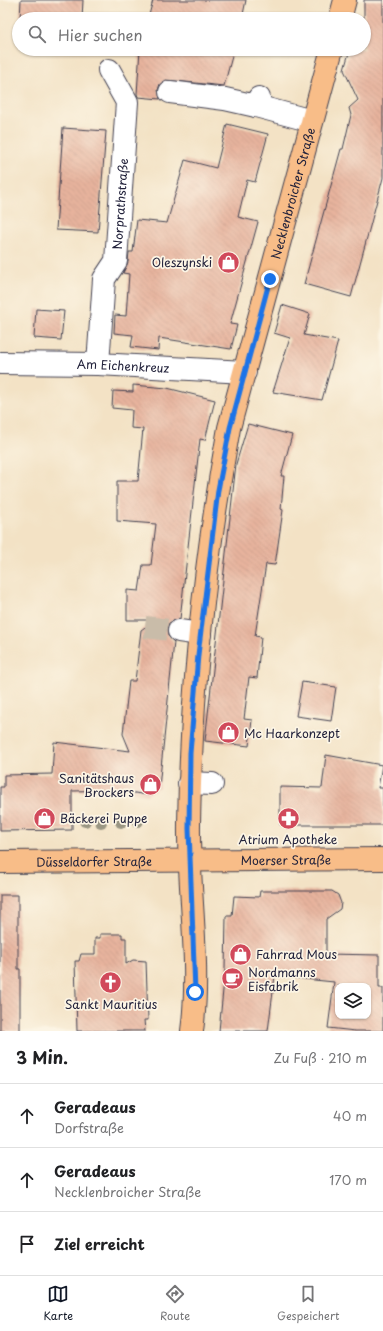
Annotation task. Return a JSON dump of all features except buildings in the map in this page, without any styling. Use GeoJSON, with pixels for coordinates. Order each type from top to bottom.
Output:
{"type":"FeatureCollection","features":[{"type":"Feature","properties":{"kind":"main road"},"geometry":{"type":"LineString","coordinates":[[342,12],[345,0]]}},
{"type":"Feature","properties":{"kind":"main road","name":"Necklenbroicher Straße"},"geometry":{"type":"LineString","coordinates":[[192,1031],[195,992],[189,860],[190,753],[200,634],[218,490],[230,428],[330,56]]}},
{"type":"Feature","properties":{"kind":"main road","name":"Moerser Straße"},"geometry":{"type":"LineString","coordinates":[[189,860],[383,859]]}},
{"type":"Feature","properties":{"kind":"main road","name":"Düsseldorfer Straße"},"geometry":{"type":"LineString","coordinates":[[0,862],[189,860]]}},
{"type":"Feature","properties":{"kind":"street","name":"Norprathstraße"},"geometry":{"type":"LineString","coordinates":[[98,364],[104,279],[116,261],[127,105],[127,102],[109,70]]}},
{"type":"Feature","properties":{"kind":"street"},"geometry":{"type":"LineString","coordinates":[[170,92],[258,102],[312,121]]}},
{"type":"Feature","properties":{"kind":"street","name":"Am Eichenkreuz"},"geometry":{"type":"LineString","coordinates":[[0,363],[98,364],[245,372]]}},
{"type":"Feature","properties":{"kind":"street"},"geometry":{"type":"LineString","coordinates":[[179,631],[200,634]]}},
{"type":"Feature","properties":{"kind":"street"},"geometry":{"type":"LineString","coordinates":[[189,783],[212,784]]}},
{"type":"Feature","properties":{"kind":"tunnel"},"geometry":{"type":"LineString","coordinates":[[145,627],[179,631]]}},
{"type":"Feature","properties":{"kind":"place","name":"Oleszynski"},"geometry":{"type":"Point","coordinates":[228,262]}},
{"type":"Feature","properties":{"kind":"place","name":"Mc Haarkonzept"},"geometry":{"type":"Point","coordinates":[228,733]}},
{"type":"Feature","properties":{"kind":"place","name":"Sanitätshaus Brockers"},"geometry":{"type":"Point","coordinates":[150,785]}},
{"type":"Feature","properties":{"kind":"place","name":"Bäckerei Puppe"},"geometry":{"type":"Point","coordinates":[45,818]}},
{"type":"Feature","properties":{"kind":"place","name":"Atrium Apotheke"},"geometry":{"type":"Point","coordinates":[288,818]}},
{"type":"Feature","properties":{"kind":"place","name":"Fahrrad Mous"},"geometry":{"type":"Point","coordinates":[240,954]}},
{"type":"Feature","properties":{"kind":"place","name":"Nordmanns Eisfabrik"},"geometry":{"type":"Point","coordinates":[232,979]}},
{"type":"Feature","properties":{"kind":"place","name":"Sankt Mauritius"},"geometry":{"type":"Point","coordinates":[111,983]}},
{"type":"Feature","properties":{"kind":"route"},"geometry":{"type":"LineString","coordinates":[[195,992],[189,829],[190,753],[198,655],[218,490],[230,428],[270,279]]}}]}
